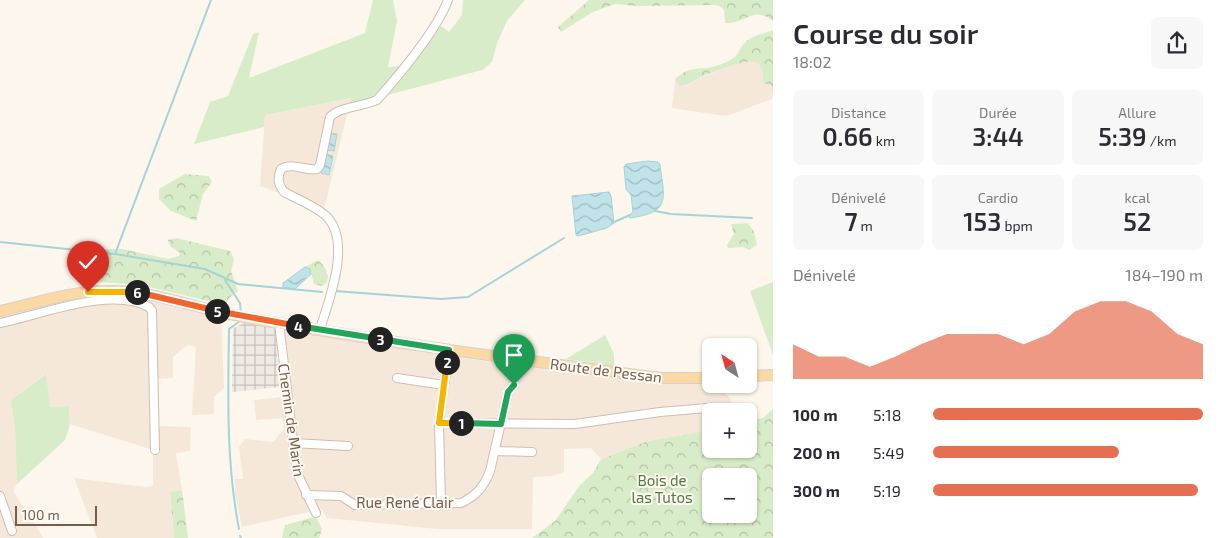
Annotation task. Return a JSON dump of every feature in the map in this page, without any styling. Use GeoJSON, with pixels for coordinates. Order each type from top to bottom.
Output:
{"type":"FeatureCollection","features":[{"type":"Feature","properties":{"kind":"main road","name":"Route de Pessan"},"geometry":{"type":"LineString","coordinates":[[4,310],[88,292],[126,291],[144,293],[218,312],[449,350],[636,375],[702,378]]}},
{"type":"Feature","properties":{"kind":"main road"},"geometry":{"type":"LineString","coordinates":[[758,376],[773,375]]}},
{"type":"Feature","properties":{"kind":"street"},"geometry":{"type":"LineString","coordinates":[[320,330],[332,288],[338,255],[335,230],[326,216],[284,192],[278,180],[279,174],[281,169],[290,166],[312,170],[317,169],[320,165],[330,117],[335,112],[376,100],[431,32],[444,11],[448,0]]}},
{"type":"Feature","properties":{"kind":"street"},"geometry":{"type":"LineString","coordinates":[[0,323],[58,308],[110,300],[127,300],[149,307],[152,311],[155,450]]}},
{"type":"Feature","properties":{"kind":"street"},"geometry":{"type":"LineString","coordinates":[[4,310],[11,320]]}},
{"type":"Feature","properties":{"kind":"street","name":"Chemin de Marin"},"geometry":{"type":"LineString","coordinates":[[279,323],[297,473],[316,513]]}},
{"type":"Feature","properties":{"kind":"street"},"geometry":{"type":"LineString","coordinates":[[441,503],[439,423],[449,350]]}},
{"type":"Feature","properties":{"kind":"street"},"geometry":{"type":"LineString","coordinates":[[397,378],[444,385]]}},
{"type":"Feature","properties":{"kind":"street","name":"Rue René Clair"},"geometry":{"type":"LineString","coordinates":[[306,495],[340,496],[355,505],[461,502],[476,494],[487,480],[508,392],[514,385]]}},
{"type":"Feature","properties":{"kind":"street"},"geometry":{"type":"LineString","coordinates":[[439,423],[575,424],[660,412],[702,408]]}},
{"type":"Feature","properties":{"kind":"street"},"geometry":{"type":"LineString","coordinates":[[293,443],[348,446]]}},
{"type":"Feature","properties":{"kind":"street"},"geometry":{"type":"LineString","coordinates":[[495,451],[532,452]]}},
{"type":"Feature","properties":{"kind":"street"},"geometry":{"type":"LineString","coordinates":[[0,496],[12,530]]}},
{"type":"Feature","properties":{"kind":"shaded area"},"geometry":{"type":"Polygon","coordinates":[[[746,61],[761,66],[764,76],[763,83],[772,86],[772,99],[726,116],[672,108],[675,79],[679,85],[686,86],[702,77],[746,61]]]}},
{"type":"Feature","properties":{"kind":"shaded area"},"geometry":{"type":"Polygon","coordinates":[[[351,98],[324,210],[260,186],[265,115],[351,98]]]}},
{"type":"Feature","properties":{"kind":"shaded area"},"geometry":{"type":"Polygon","coordinates":[[[116,290],[221,316],[224,388],[214,397],[214,414],[192,415],[196,347],[187,345],[173,357],[173,378],[156,379],[159,426],[191,427],[190,451],[176,453],[182,490],[170,492],[174,538],[97,538],[74,478],[147,487],[153,486],[153,450],[70,424],[69,406],[50,407],[45,374],[11,400],[15,429],[17,484],[13,491],[24,508],[34,507],[36,514],[33,521],[43,538],[0,538],[0,309],[116,290]]]}},
{"type":"Feature","properties":{"kind":"shaded area"},"geometry":{"type":"Polygon","coordinates":[[[247,322],[275,327],[280,387],[232,392],[233,328],[247,322]]]}},
{"type":"Feature","properties":{"kind":"shaded area"},"geometry":{"type":"Polygon","coordinates":[[[284,329],[455,357],[635,381],[702,384],[702,393],[725,393],[732,403],[702,403],[702,432],[648,441],[601,459],[591,448],[564,449],[564,472],[552,476],[533,477],[532,529],[437,529],[327,518],[321,509],[242,527],[235,494],[235,479],[243,479],[239,447],[245,439],[273,442],[284,429],[283,418],[256,420],[254,400],[291,396],[284,329]]]}},
{"type":"Feature","properties":{"kind":"green space"},"geometry":{"type":"Polygon","coordinates":[[[373,0],[393,0],[397,21],[388,67],[401,66],[371,100],[349,105],[351,98],[265,115],[264,127],[194,144],[210,102],[228,96],[253,34],[259,32],[249,78],[365,33],[373,0]]]}},
{"type":"Feature","properties":{"kind":"green space"},"geometry":{"type":"Polygon","coordinates":[[[463,0],[525,0],[507,21],[497,43],[492,62],[482,70],[384,96],[441,26],[449,32],[462,15],[463,0]]]}},
{"type":"Feature","properties":{"kind":"green space"},"geometry":{"type":"Polygon","coordinates":[[[589,0],[773,0],[773,21],[760,15],[754,15],[732,23],[725,23],[724,10],[720,6],[715,5],[638,6],[615,4],[593,12],[561,32],[558,27],[589,0]]]}},
{"type":"Feature","properties":{"kind":"green space"},"geometry":{"type":"Polygon","coordinates":[[[773,30],[773,102],[772,86],[763,83],[761,67],[753,62],[740,63],[710,73],[685,85],[679,86],[675,79],[692,69],[712,67],[726,63],[736,56],[748,40],[773,30]]]}},
{"type":"Feature","properties":{"kind":"green space"},"geometry":{"type":"Polygon","coordinates":[[[185,174],[209,176],[212,182],[203,194],[196,221],[171,211],[159,199],[159,189],[185,174]]]}},
{"type":"Feature","properties":{"kind":"green space"},"geometry":{"type":"Polygon","coordinates":[[[748,223],[754,232],[757,245],[749,250],[743,247],[728,248],[727,245],[734,234],[731,224],[748,223]]]}},
{"type":"Feature","properties":{"kind":"green space"},"geometry":{"type":"Polygon","coordinates":[[[176,238],[230,251],[234,259],[231,271],[238,291],[230,297],[225,305],[141,285],[97,282],[99,279],[99,258],[106,249],[122,249],[168,259],[179,256],[180,253],[170,246],[168,240],[176,238]]]}},
{"type":"Feature","properties":{"kind":"green space"},"geometry":{"type":"Polygon","coordinates":[[[318,260],[327,273],[327,282],[322,286],[314,284],[310,269],[305,267],[318,260]]]}},
{"type":"Feature","properties":{"kind":"green space"},"geometry":{"type":"Polygon","coordinates":[[[773,282],[773,355],[750,291],[773,282]]]}},
{"type":"Feature","properties":{"kind":"green space"},"geometry":{"type":"Polygon","coordinates":[[[605,335],[614,354],[614,366],[566,359],[605,335]]]}},
{"type":"Feature","properties":{"kind":"green space"},"geometry":{"type":"Polygon","coordinates":[[[46,374],[50,407],[69,406],[70,424],[65,440],[17,484],[15,429],[11,400],[46,374]]]}},
{"type":"Feature","properties":{"kind":"green space","name":"Bois de las Tutos"},"geometry":{"type":"Polygon","coordinates":[[[773,409],[773,538],[532,538],[555,521],[580,485],[593,473],[601,459],[648,441],[702,432],[702,458],[757,458],[757,419],[763,418],[773,409]]]}},
{"type":"Feature","properties":{"kind":"green space"},"geometry":{"type":"Polygon","coordinates":[[[182,490],[188,538],[174,538],[170,492],[182,490]]]}},
{"type":"Feature","properties":{"kind":"green space"},"geometry":{"type":"Polygon","coordinates":[[[314,517],[322,529],[319,538],[282,538],[285,525],[314,517]]]}},
{"type":"Feature","properties":{"kind":"water"},"geometry":{"type":"Polygon","coordinates":[[[329,133],[337,134],[334,151],[326,150],[329,133]]]}},
{"type":"Feature","properties":{"kind":"water"},"geometry":{"type":"Polygon","coordinates":[[[325,154],[333,156],[329,175],[321,173],[325,154]]]}},
{"type":"Feature","properties":{"kind":"water"},"geometry":{"type":"Polygon","coordinates":[[[648,161],[660,164],[663,186],[662,202],[659,208],[653,212],[630,218],[628,216],[633,212],[631,195],[626,189],[624,167],[626,164],[648,161]]]}},
{"type":"Feature","properties":{"kind":"water"},"geometry":{"type":"Polygon","coordinates":[[[609,192],[614,223],[607,228],[576,235],[572,196],[609,192]]]}},
{"type":"Feature","properties":{"kind":"water"},"geometry":{"type":"Polygon","coordinates":[[[305,267],[310,269],[311,274],[295,289],[283,287],[283,283],[305,267]]]}},
{"type":"Feature","properties":{"kind":"waterway"},"geometry":{"type":"LineString","coordinates":[[115,254],[211,0]]}},
{"type":"Feature","properties":{"kind":"waterway"},"geometry":{"type":"LineString","coordinates":[[655,211],[671,214],[752,218]]}},
{"type":"Feature","properties":{"kind":"waterway"},"geometry":{"type":"LineString","coordinates":[[612,223],[630,215]]}},
{"type":"Feature","properties":{"kind":"waterway"},"geometry":{"type":"LineString","coordinates":[[335,291],[441,299],[468,297],[564,238]]}},
{"type":"Feature","properties":{"kind":"waterway"},"geometry":{"type":"LineString","coordinates":[[0,242],[115,254],[205,269],[238,284],[322,292]]}},
{"type":"Feature","properties":{"kind":"waterway"},"geometry":{"type":"LineString","coordinates":[[225,280],[240,303],[241,313]]}},
{"type":"Feature","properties":{"kind":"waterway"},"geometry":{"type":"LineString","coordinates":[[239,529],[230,454],[228,379],[229,329],[240,321]]}},
{"type":"Feature","properties":{"kind":"route"},"geometry":{"type":"LineString","coordinates":[[88,292],[126,291],[144,293],[218,312],[449,350],[439,423],[501,424],[508,392],[514,385]]}}]}
